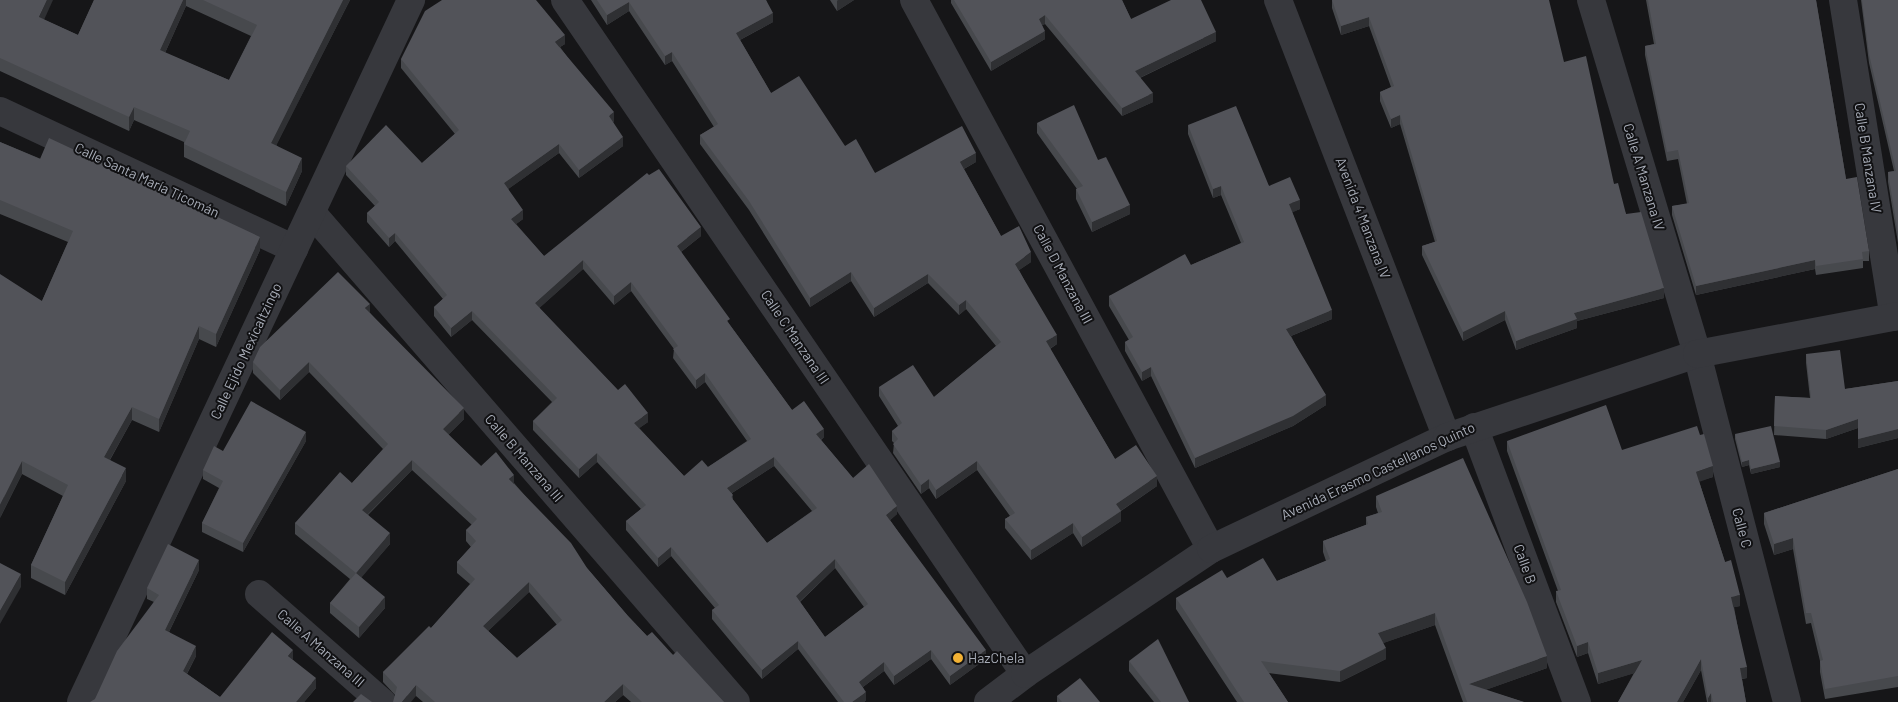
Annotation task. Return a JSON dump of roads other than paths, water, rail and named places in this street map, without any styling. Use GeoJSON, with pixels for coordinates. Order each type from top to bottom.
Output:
{"type":"FeatureCollection","features":[{"type":"Feature","properties":{"kind":"street","name":"Calle Ejido Mexicaltzingo"},"geometry":{"type":"LineString","coordinates":[[81,702],[411,0]]}},
{"type":"Feature","properties":{"kind":"street","name":"Calle C Manzana III"},"geometry":{"type":"LineString","coordinates":[[565,0],[1025,674]]}},
{"type":"Feature","properties":{"kind":"street","name":"Calle D Manzana III"},"geometry":{"type":"LineString","coordinates":[[914,0],[1211,548]]}},
{"type":"Feature","properties":{"kind":"street","name":"Avenida 4 Manzana IV"},"geometry":{"type":"LineString","coordinates":[[1278,0],[1447,437]]}},
{"type":"Feature","properties":{"kind":"street","name":"Calle A Manzana IV"},"geometry":{"type":"LineString","coordinates":[[1591,0],[1697,354]]}},
{"type":"Feature","properties":{"kind":"street","name":"Calle B Manzana IV"},"geometry":{"type":"LineString","coordinates":[[1843,0],[1896,316]]}},
{"type":"Feature","properties":{"kind":"street","name":"Calle Santa María Ticomán"},"geometry":{"type":"LineString","coordinates":[[0,111],[294,249]]}},
{"type":"Feature","properties":{"kind":"street","name":"Calle B Manzana III"},"geometry":{"type":"LineString","coordinates":[[312,213],[736,702]]}},
{"type":"Feature","properties":{"kind":"street","name":"Avenida Erasmo Castellanos Quinto"},"geometry":{"type":"LineString","coordinates":[[988,702],[1025,674],[1211,548],[1447,437],[1697,354],[1896,316]]}},
{"type":"Feature","properties":{"kind":"street","name":"Calle C"},"geometry":{"type":"LineString","coordinates":[[1697,354],[1787,702]]}},
{"type":"Feature","properties":{"kind":"street","name":"Calle B"},"geometry":{"type":"LineString","coordinates":[[1474,427],[1577,702]]}},
{"type":"Feature","properties":{"kind":"street","name":"Calle A Manzana III"},"geometry":{"type":"LineString","coordinates":[[259,594],[382,702]]}},
{"type":"Feature","properties":{"kind":"place","name":"HazChela"},"geometry":{"type":"Point","coordinates":[958,658]}}]}
